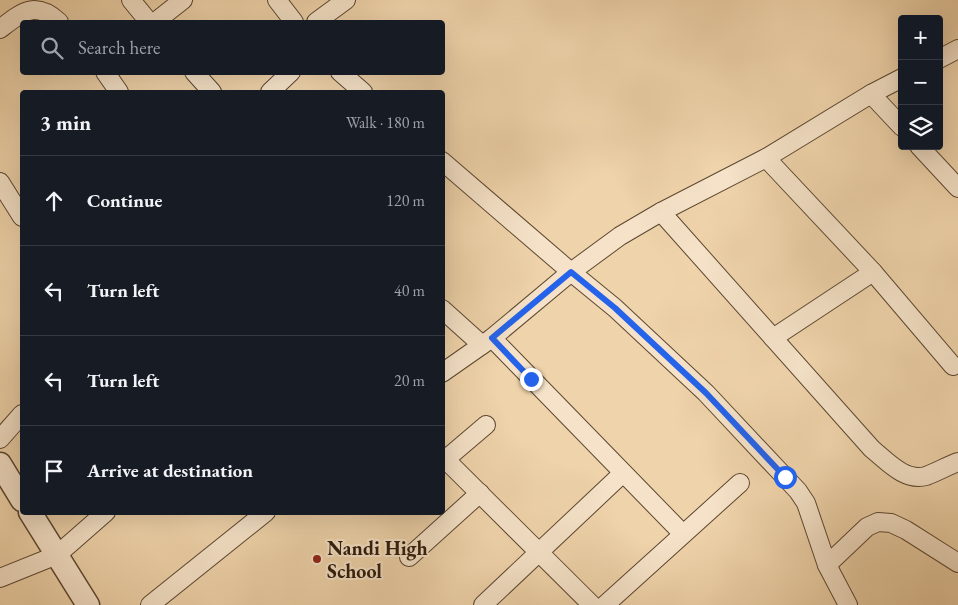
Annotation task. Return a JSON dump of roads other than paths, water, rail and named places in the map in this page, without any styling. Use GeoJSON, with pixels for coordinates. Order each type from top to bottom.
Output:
{"type":"FeatureCollection","features":[{"type":"Feature","properties":{"kind":"street"},"geometry":{"type":"LineString","coordinates":[[131,0],[147,20]]}},
{"type":"Feature","properties":{"kind":"street"},"geometry":{"type":"LineString","coordinates":[[158,20],[183,0]]}},
{"type":"Feature","properties":{"kind":"street"},"geometry":{"type":"LineString","coordinates":[[277,0],[292,20]]}},
{"type":"Feature","properties":{"kind":"street"},"geometry":{"type":"LineString","coordinates":[[319,20],[346,0]]}},
{"type":"Feature","properties":{"kind":"street"},"geometry":{"type":"LineString","coordinates":[[0,29],[22,12],[34,8],[44,11],[57,20]]}},
{"type":"Feature","properties":{"kind":"street"},"geometry":{"type":"LineString","coordinates":[[107,75],[118,90]]}},
{"type":"Feature","properties":{"kind":"street"},"geometry":{"type":"LineString","coordinates":[[197,75],[210,90]]}},
{"type":"Feature","properties":{"kind":"street"},"geometry":{"type":"LineString","coordinates":[[272,90],[288,75]]}},
{"type":"Feature","properties":{"kind":"street"},"geometry":{"type":"LineString","coordinates":[[343,75],[361,90]]}},
{"type":"Feature","properties":{"kind":"street"},"geometry":{"type":"LineString","coordinates":[[445,371],[487,342],[571,272],[620,236],[661,212],[766,158],[871,94],[898,80]]}},
{"type":"Feature","properties":{"kind":"street"},"geometry":{"type":"LineString","coordinates":[[871,94],[898,123]]}},
{"type":"Feature","properties":{"kind":"street"},"geometry":{"type":"LineString","coordinates":[[923,150],[958,188]]}},
{"type":"Feature","properties":{"kind":"street"},"geometry":{"type":"LineString","coordinates":[[766,158],[873,272],[953,366]]}},
{"type":"Feature","properties":{"kind":"street"},"geometry":{"type":"LineString","coordinates":[[445,164],[615,308],[706,393],[798,491],[806,503],[827,565],[848,605]]}},
{"type":"Feature","properties":{"kind":"street"},"geometry":{"type":"LineString","coordinates":[[0,182],[20,214]]}},
{"type":"Feature","properties":{"kind":"street"},"geometry":{"type":"LineString","coordinates":[[661,212],[872,449],[902,474],[913,477],[924,476],[958,462]]}},
{"type":"Feature","properties":{"kind":"street"},"geometry":{"type":"LineString","coordinates":[[773,338],[873,272]]}},
{"type":"Feature","properties":{"kind":"street"},"geometry":{"type":"LineString","coordinates":[[445,311],[487,342],[623,473],[683,534]]}},
{"type":"Feature","properties":{"kind":"street"},"geometry":{"type":"LineString","coordinates":[[0,438],[20,416]]}},
{"type":"Feature","properties":{"kind":"street"},"geometry":{"type":"LineString","coordinates":[[445,457],[486,425]]}},
{"type":"Feature","properties":{"kind":"street"},"geometry":{"type":"LineString","coordinates":[[445,459],[592,605]]}},
{"type":"Feature","properties":{"kind":"street"},"geometry":{"type":"LineString","coordinates":[[0,464],[20,497]]}},
{"type":"Feature","properties":{"kind":"street"},"geometry":{"type":"LineString","coordinates":[[483,605],[623,473]]}},
{"type":"Feature","properties":{"kind":"street"},"geometry":{"type":"LineString","coordinates":[[605,605],[740,482]]}},
{"type":"Feature","properties":{"kind":"street"},"geometry":{"type":"LineString","coordinates":[[409,557],[480,493]]}},
{"type":"Feature","properties":{"kind":"street"},"geometry":{"type":"LineString","coordinates":[[32,515],[88,605]]}},
{"type":"Feature","properties":{"kind":"street"},"geometry":{"type":"LineString","coordinates":[[0,578],[58,555],[103,515]]}},
{"type":"Feature","properties":{"kind":"street"},"geometry":{"type":"LineString","coordinates":[[150,605],[262,515]]}},
{"type":"Feature","properties":{"kind":"street"},"geometry":{"type":"LineString","coordinates":[[827,565],[867,527],[878,522],[891,523],[906,530],[958,563]]}},
{"type":"Feature","properties":{"kind":"place","name":"Nandi High School"},"geometry":{"type":"Point","coordinates":[317,559]}}]}
